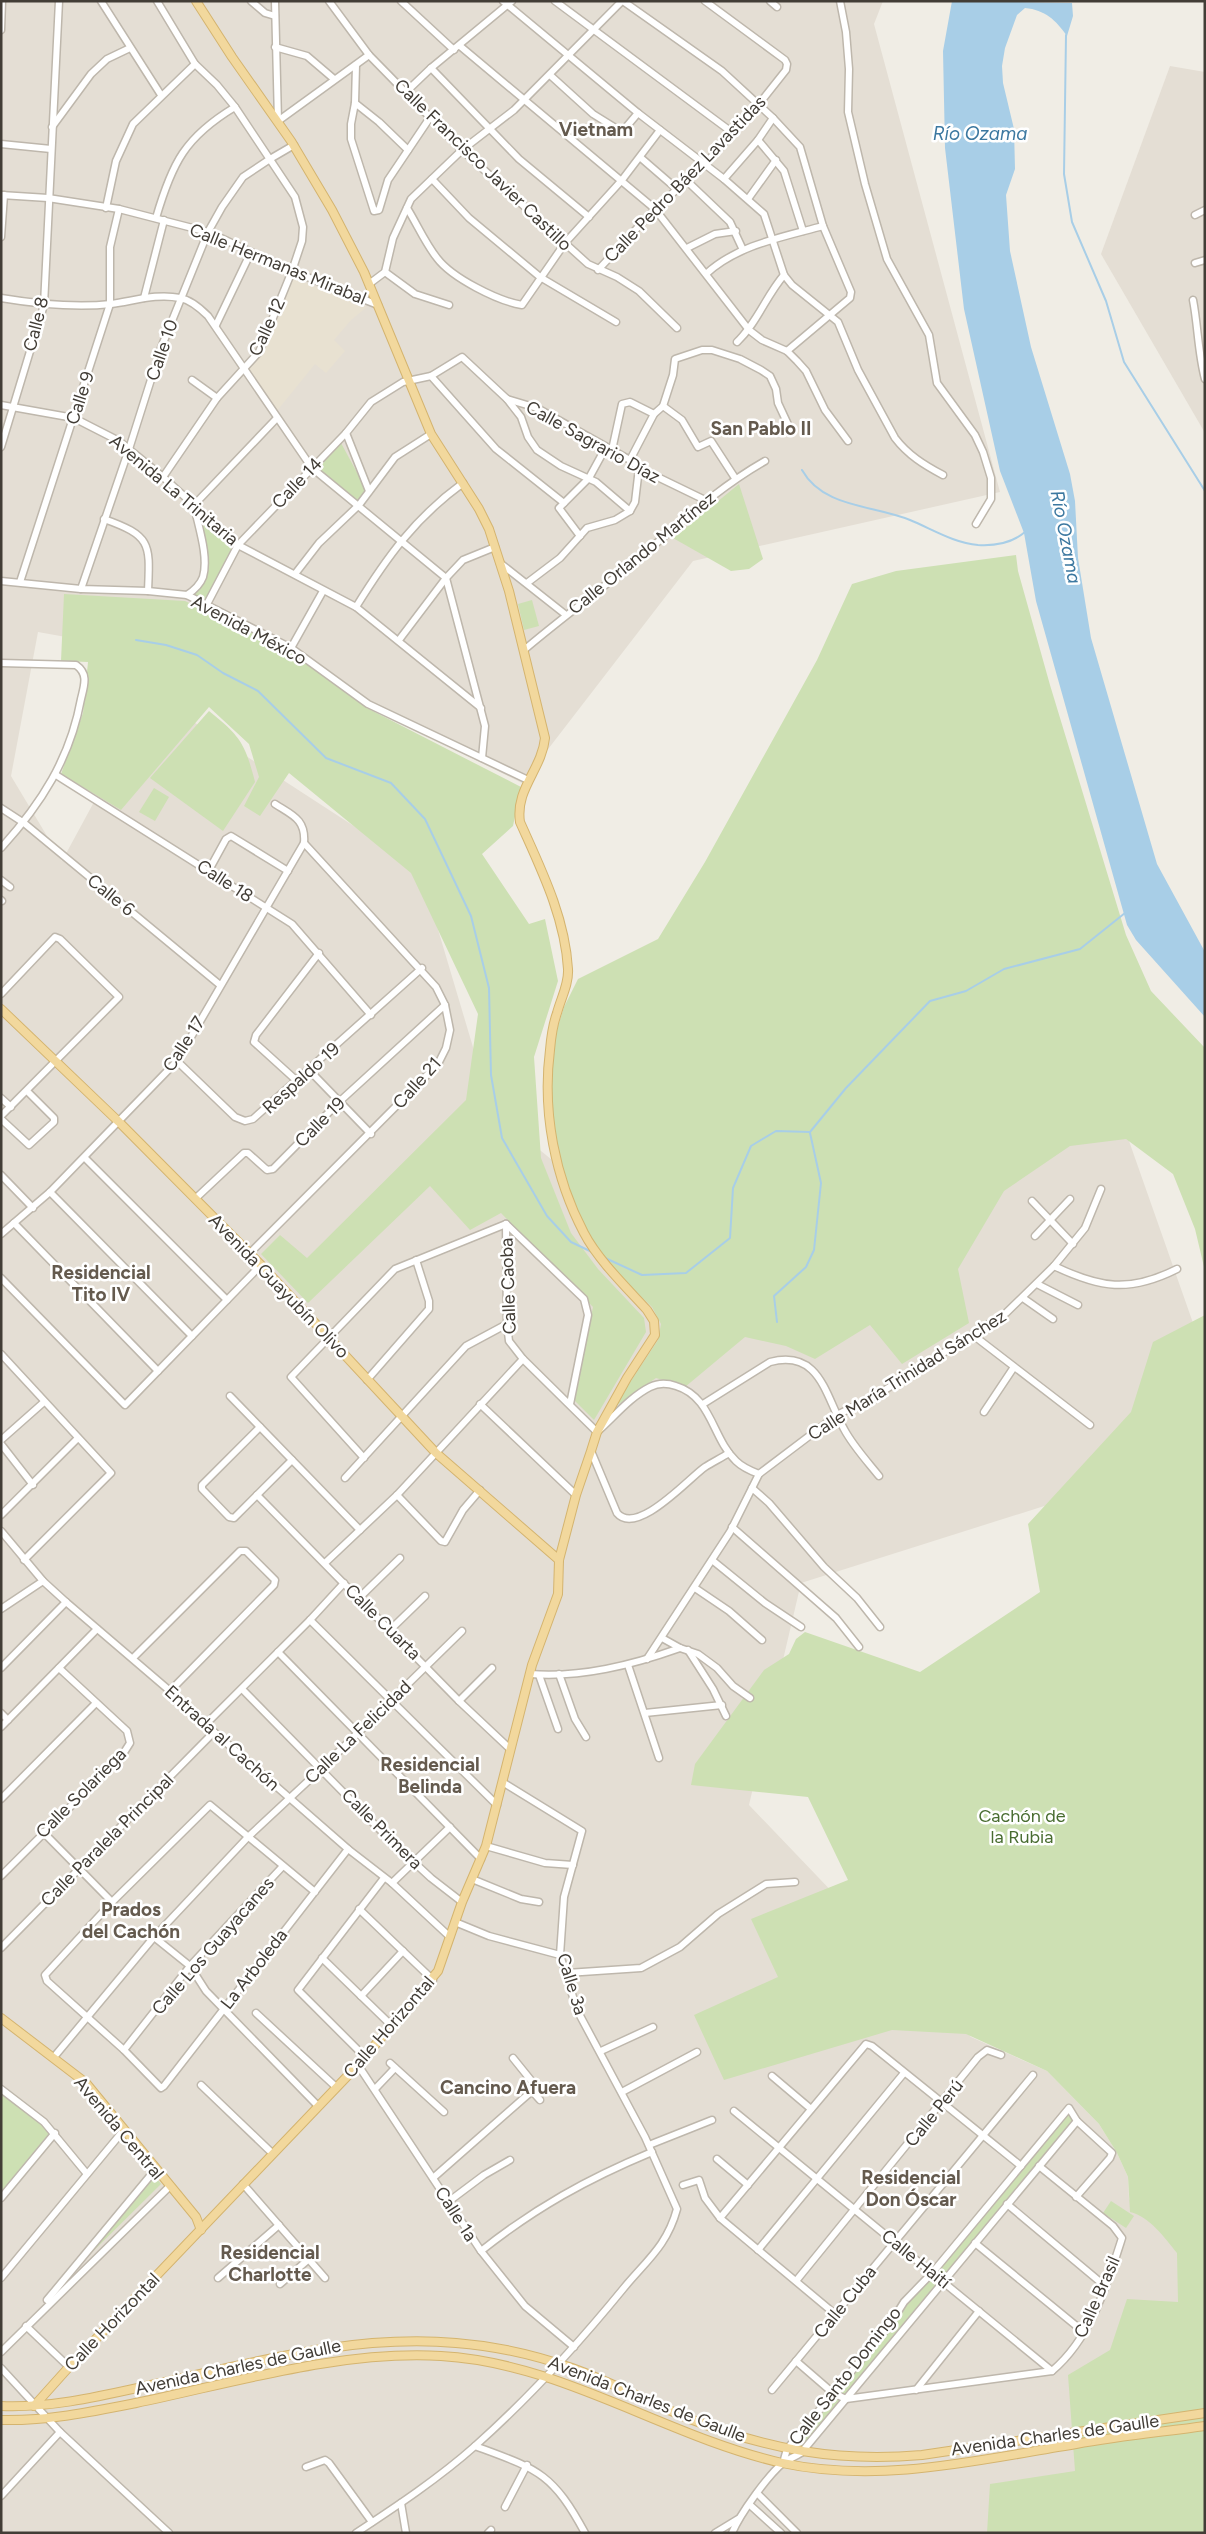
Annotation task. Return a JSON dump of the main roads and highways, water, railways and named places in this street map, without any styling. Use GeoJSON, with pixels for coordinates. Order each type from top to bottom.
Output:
{"type":"FeatureCollection","features":[{"type":"Feature","properties":{"kind":"main road","name":"Calle Horizontal"},"geometry":{"type":"LineString","coordinates":[[34,2406],[272,2153],[358,2065],[433,1980],[438,1971],[462,1902],[486,1846],[504,1783],[510,1748],[530,1674],[558,1594],[559,1560],[590,1450],[597,1432],[627,1378],[655,1335],[654,1321],[647,1310],[604,1260],[585,1234],[554,1155],[548,1101],[550,1050],[556,1015],[567,982],[568,969],[559,918],[549,886],[520,822],[518,811],[520,798],[545,746],[545,738],[524,650],[495,547],[479,509],[431,434],[369,284],[332,210],[294,145],[232,57],[196,1]]}},
{"type":"Feature","properties":{"kind":"main road","name":"Avenida Guayubín Olivo"},"geometry":{"type":"LineString","coordinates":[[1,1009],[119,1122],[260,1265],[436,1453],[559,1560]]}},
{"type":"Feature","properties":{"kind":"main road","name":"Avenida Central"},"geometry":{"type":"LineString","coordinates":[[1,2018],[86,2083],[122,2131],[196,2217],[201,2230]]}},
{"type":"Feature","properties":{"kind":"main road","name":"Avenida Charles de Gaulle"},"geometry":{"type":"LineString","coordinates":[[1,2406],[34,2406],[74,2402],[300,2352],[382,2342],[419,2341],[474,2345],[518,2353],[557,2364],[689,2419],[802,2453],[866,2458],[922,2455],[1205,2413]]}},
{"type":"Feature","properties":{"kind":"main road","name":"Avenida Charles de Gaulle"},"geometry":{"type":"LineString","coordinates":[[1,2420],[46,2419],[320,2365],[375,2356],[439,2356],[478,2359],[546,2376],[690,2434],[783,2463],[835,2471],[891,2471],[975,2462],[1078,2443],[1205,2426]]}},
{"type":"Feature","properties":{"kind":"water","name":"Río Ozama"},"geometry":{"type":"Polygon","coordinates":[[[952,1],[1072,3],[1073,16],[1067,36],[1059,25],[1049,17],[1038,11],[1025,8],[1017,15],[1005,48],[1002,66],[1003,83],[1014,129],[1015,169],[1006,195],[1010,251],[1031,347],[1070,474],[1075,501],[1078,558],[1091,638],[1157,864],[1205,952],[1205,1017],[1136,940],[1127,925],[1036,601],[1024,533],[1000,471],[964,309],[945,148],[943,51],[952,1]]]}},
{"type":"Feature","properties":{"kind":"waterway"},"geometry":{"type":"LineString","coordinates":[[1066,35],[1064,174],[1072,222],[1106,301],[1124,362],[1205,491]]}},
{"type":"Feature","properties":{"kind":"waterway"},"geometry":{"type":"LineString","coordinates":[[802,470],[811,482],[823,492],[836,499],[896,515],[960,542],[991,545],[1015,539],[1025,532]]}},
{"type":"Feature","properties":{"kind":"waterway"},"geometry":{"type":"LineString","coordinates":[[136,640],[166,645],[197,655],[223,673],[258,691],[326,758],[391,783],[425,819],[471,916],[489,988],[491,1075],[502,1138],[547,1216],[571,1242],[592,1252]]}},
{"type":"Feature","properties":{"kind":"waterway"},"geometry":{"type":"LineString","coordinates":[[603,1257],[642,1275],[686,1273],[730,1238],[733,1188],[751,1146],[776,1131],[810,1132],[846,1088],[930,1001],[966,991],[1004,969],[1080,949],[1125,913]]}},
{"type":"Feature","properties":{"kind":"waterway"},"geometry":{"type":"LineString","coordinates":[[777,1322],[774,1296],[806,1267],[814,1250],[821,1183],[810,1133]]}},
{"type":"Feature","properties":{"kind":"district","name":"Vietnam"},"geometry":{"type":"Point","coordinates":[596,129]}},
{"type":"Feature","properties":{"kind":"district","name":"San Pablo II"},"geometry":{"type":"Point","coordinates":[761,428]}},
{"type":"Feature","properties":{"kind":"district","name":"Residencial Tito IV"},"geometry":{"type":"Point","coordinates":[101,1283]}},
{"type":"Feature","properties":{"kind":"district","name":"Residencial Belinda"},"geometry":{"type":"Point","coordinates":[430,1775]}},
{"type":"Feature","properties":{"kind":"district","name":"Prados del Cachón"},"geometry":{"type":"Point","coordinates":[131,1920]}},
{"type":"Feature","properties":{"kind":"district","name":"Cancino Afuera"},"geometry":{"type":"Point","coordinates":[508,2087]}},
{"type":"Feature","properties":{"kind":"district","name":"Residencial Don Óscar"},"geometry":{"type":"Point","coordinates":[911,2188]}},
{"type":"Feature","properties":{"kind":"district","name":"Residencial Charlotte"},"geometry":{"type":"Point","coordinates":[270,2263]}},
{"type":"Feature","properties":{"kind":"park label","name":"Cachón de la Rubia"},"geometry":{"type":"Point","coordinates":[1022,1826]}}]}
